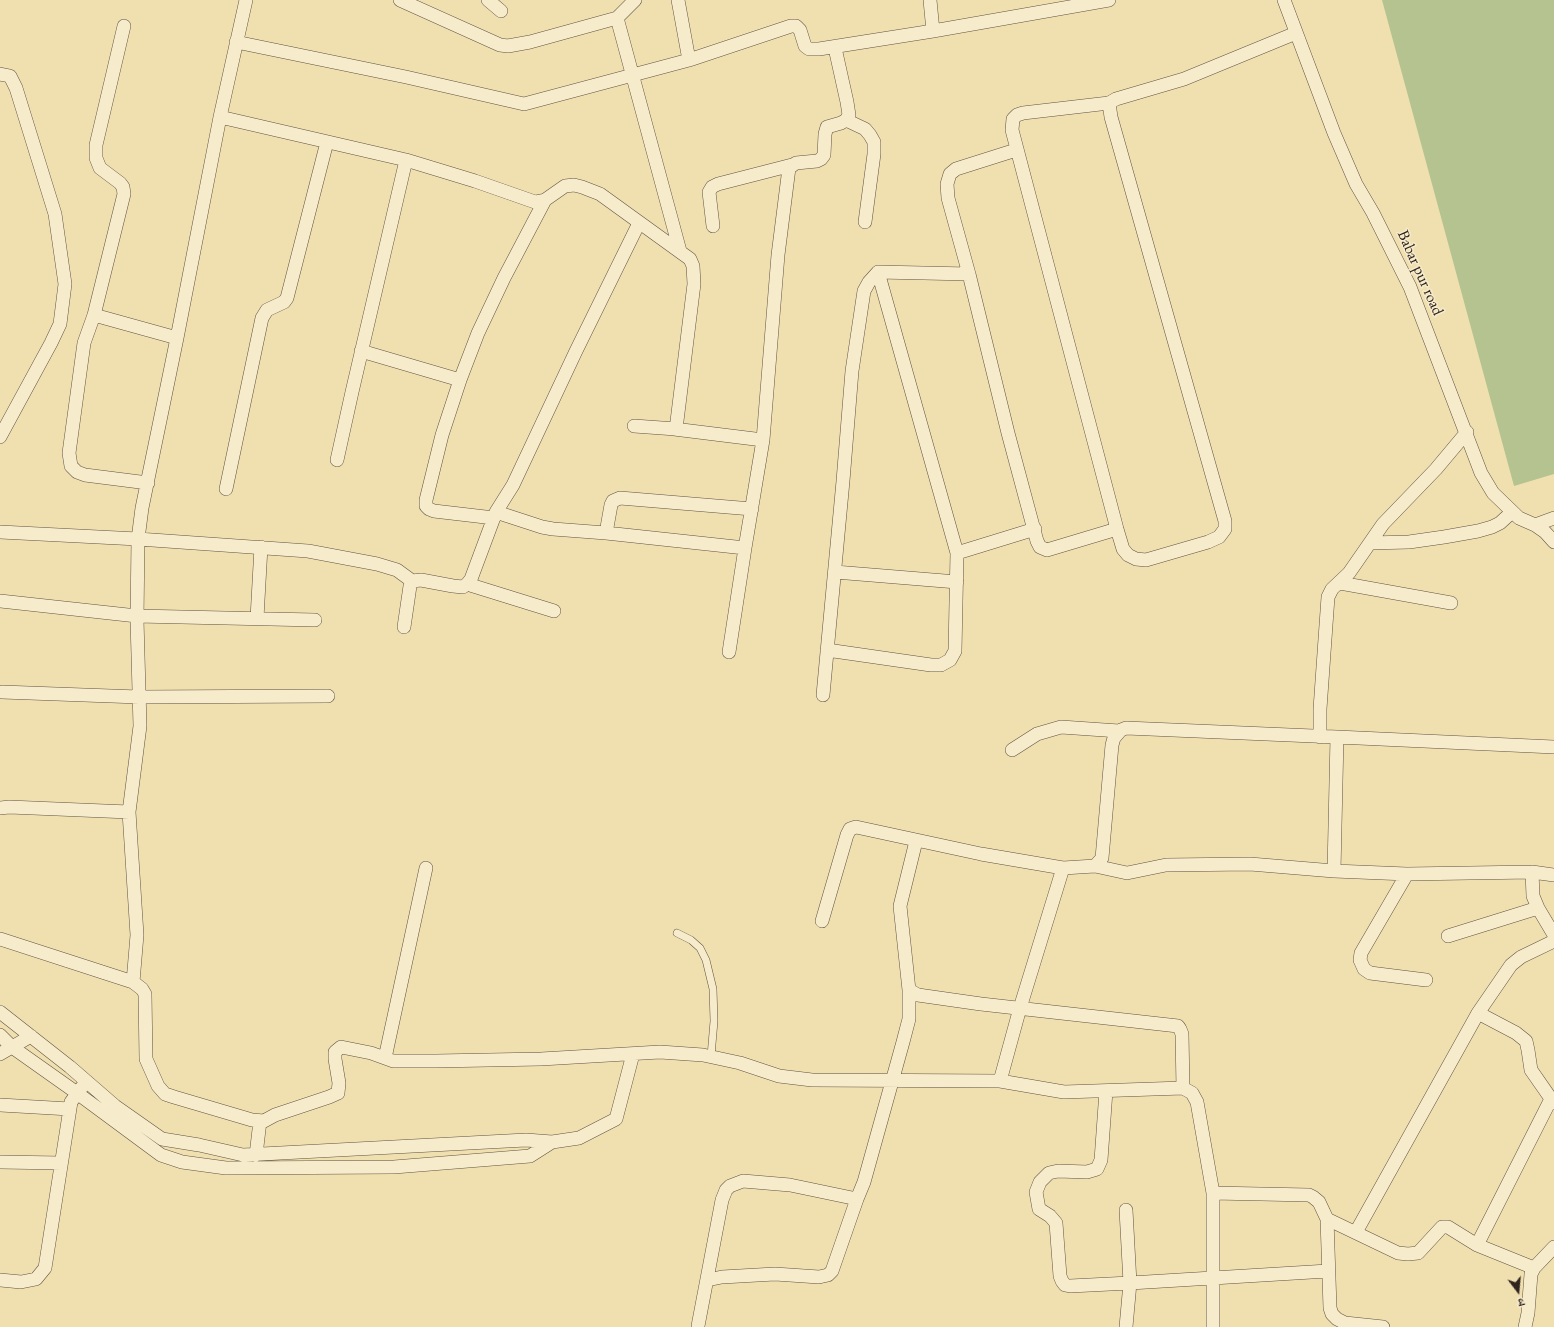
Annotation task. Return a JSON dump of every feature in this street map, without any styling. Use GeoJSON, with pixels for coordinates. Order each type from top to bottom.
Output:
{"type":"FeatureCollection","features":[{"type":"Feature","properties":{"kind":"street"},"geometry":{"type":"LineString","coordinates":[[133,982],[138,935],[129,812],[140,726],[138,539],[142,508],[220,117],[246,0]]}},
{"type":"Feature","properties":{"kind":"street"},"geometry":{"type":"LineString","coordinates":[[400,0],[500,45],[508,46],[530,42],[617,18],[635,0]]}},
{"type":"Feature","properties":{"kind":"street"},"geometry":{"type":"LineString","coordinates":[[488,0],[501,11]]}},
{"type":"Feature","properties":{"kind":"street"},"geometry":{"type":"LineString","coordinates":[[678,0],[689,60]]}},
{"type":"Feature","properties":{"kind":"street"},"geometry":{"type":"LineString","coordinates":[[930,0],[933,31]]}},
{"type":"Feature","properties":{"kind":"street"},"geometry":{"type":"LineString","coordinates":[[236,42],[490,95],[524,104],[689,60],[791,26],[796,26],[800,30],[806,46],[809,49],[835,48],[1109,0]]}},
{"type":"Feature","properties":{"kind":"street","name":"Babar pur road"},"geometry":{"type":"LineString","coordinates":[[1284,0],[1334,133],[1356,184],[1373,213],[1410,287],[1482,473],[1493,494],[1519,518],[1535,525],[1545,532],[1554,542]]}},
{"type":"Feature","properties":{"kind":"street"},"geometry":{"type":"LineString","coordinates":[[617,18],[680,251]]}},
{"type":"Feature","properties":{"kind":"street"},"geometry":{"type":"LineString","coordinates":[[124,26],[96,145],[96,158],[100,168],[120,183],[123,187],[124,194],[94,315],[84,343],[69,454],[71,466],[76,472],[85,475],[148,483]]}},
{"type":"Feature","properties":{"kind":"street"},"geometry":{"type":"LineString","coordinates":[[1109,103],[1111,117],[1225,520],[1225,529],[1219,537],[1208,542],[1146,560],[1128,556],[1123,549],[1117,529],[1016,150],[1012,130],[1014,119],[1017,115],[1109,103],[1116,99],[1184,79],[1296,32]]}},
{"type":"Feature","properties":{"kind":"street"},"geometry":{"type":"LineString","coordinates":[[713,226],[709,196],[709,192],[712,187],[718,184],[792,165],[822,159],[824,155],[827,127],[846,120],[849,115],[835,48]]}},
{"type":"Feature","properties":{"kind":"street"},"geometry":{"type":"LineString","coordinates":[[0,74],[10,76],[16,88],[55,214],[65,284],[60,324],[0,437]]}},
{"type":"Feature","properties":{"kind":"street"},"geometry":{"type":"LineString","coordinates":[[220,117],[406,160],[475,181],[534,202],[545,200],[565,186],[574,185],[600,194],[680,251],[690,259],[693,266],[694,284],[676,429],[674,429]]}},
{"type":"Feature","properties":{"kind":"street"},"geometry":{"type":"LineString","coordinates":[[846,120],[866,129],[874,142],[874,154],[864,222]]}},
{"type":"Feature","properties":{"kind":"street"},"geometry":{"type":"LineString","coordinates":[[226,489],[262,318],[267,310],[284,302],[287,298],[327,142]]}},
{"type":"Feature","properties":{"kind":"street"},"geometry":{"type":"LineString","coordinates":[[1016,150],[956,169],[950,174],[947,184],[948,198],[969,274],[1008,433],[1037,541],[1040,547],[1047,550],[1117,529]]}},
{"type":"Feature","properties":{"kind":"street"},"geometry":{"type":"LineString","coordinates":[[337,460],[361,350],[406,160]]}},
{"type":"Feature","properties":{"kind":"street"},"geometry":{"type":"LineString","coordinates":[[729,652],[744,548],[764,440],[778,255],[788,172],[792,165]]}},
{"type":"Feature","properties":{"kind":"street"},"geometry":{"type":"LineString","coordinates":[[545,200],[504,278],[478,333],[460,380],[442,435],[426,500],[426,506],[429,510],[434,511],[495,515],[542,527],[744,548]]}},
{"type":"Feature","properties":{"kind":"street"},"geometry":{"type":"LineString","coordinates":[[0,532],[138,539],[308,551],[377,564],[397,570],[412,581],[421,580],[453,586],[463,586],[471,579],[495,515],[513,485],[576,351],[639,223]]}},
{"type":"Feature","properties":{"kind":"street"},"geometry":{"type":"LineString","coordinates":[[823,695],[852,371],[864,290],[878,272],[969,274]]}},
{"type":"Feature","properties":{"kind":"street"},"geometry":{"type":"LineString","coordinates":[[827,650],[931,665],[941,665],[950,660],[955,651],[957,553],[878,272]]}},
{"type":"Feature","properties":{"kind":"street"},"geometry":{"type":"LineString","coordinates":[[94,315],[177,338]]}},
{"type":"Feature","properties":{"kind":"street"},"geometry":{"type":"LineString","coordinates":[[361,350],[460,380]]}},
{"type":"Feature","properties":{"kind":"street"},"geometry":{"type":"LineString","coordinates":[[634,426],[674,429],[764,440]]}},
{"type":"Feature","properties":{"kind":"street"},"geometry":{"type":"LineString","coordinates":[[1320,737],[1320,709],[1327,602],[1332,589],[1349,573],[1383,524],[1436,469],[1467,432]]}},
{"type":"Feature","properties":{"kind":"street"},"geometry":{"type":"LineString","coordinates":[[606,533],[611,505],[613,501],[620,498],[752,509]]}},
{"type":"Feature","properties":{"kind":"street"},"geometry":{"type":"LineString","coordinates":[[1370,543],[1409,542],[1444,538],[1500,524],[1512,512]]}},
{"type":"Feature","properties":{"kind":"street"},"geometry":{"type":"LineString","coordinates":[[1535,525],[1554,518]]}},
{"type":"Feature","properties":{"kind":"street"},"geometry":{"type":"LineString","coordinates":[[957,553],[1035,529]]}},
{"type":"Feature","properties":{"kind":"street"},"geometry":{"type":"LineString","coordinates":[[257,618],[261,547]]}},
{"type":"Feature","properties":{"kind":"street"},"geometry":{"type":"LineString","coordinates":[[835,572],[957,582]]}},
{"type":"Feature","properties":{"kind":"street"},"geometry":{"type":"LineString","coordinates":[[404,627],[412,581]]}},
{"type":"Feature","properties":{"kind":"street"},"geometry":{"type":"LineString","coordinates":[[1340,583],[1451,603]]}},
{"type":"Feature","properties":{"kind":"street"},"geometry":{"type":"LineString","coordinates":[[467,584],[554,611]]}},
{"type":"Feature","properties":{"kind":"street"},"geometry":{"type":"LineString","coordinates":[[0,602],[138,616],[315,620]]}},
{"type":"Feature","properties":{"kind":"street"},"geometry":{"type":"LineString","coordinates":[[2,692],[139,697],[328,696]]}},
{"type":"Feature","properties":{"kind":"street"},"geometry":{"type":"LineString","coordinates":[[1012,750],[1038,734],[1061,727],[1119,731],[1126,728],[1554,747]]}},
{"type":"Feature","properties":{"kind":"street"},"geometry":{"type":"LineString","coordinates":[[1095,866],[1099,864],[1102,858],[1112,745],[1114,738],[1119,731]]}},
{"type":"Feature","properties":{"kind":"street"},"geometry":{"type":"LineString","coordinates":[[1334,871],[1337,737]]}},
{"type":"Feature","properties":{"kind":"street"},"geometry":{"type":"LineString","coordinates":[[0,808],[8,807],[129,812]]}},
{"type":"Feature","properties":{"kind":"street"},"geometry":{"type":"LineString","coordinates":[[822,921],[847,835],[850,829],[856,827],[981,854],[1063,868],[1095,866],[1127,873],[1158,866],[1176,864],[1250,864],[1334,871],[1406,874],[1532,872],[1554,875]]}},
{"type":"Feature","properties":{"kind":"street"},"geometry":{"type":"LineString","coordinates":[[707,1280],[722,1277],[775,1274],[819,1277],[828,1275],[832,1271],[856,1199],[864,1182],[909,1019],[909,990],[900,906],[916,841]]}},
{"type":"Feature","properties":{"kind":"street"},"geometry":{"type":"LineString","coordinates":[[385,1058],[426,868]]}},
{"type":"Feature","properties":{"kind":"street"},"geometry":{"type":"LineString","coordinates":[[1000,1081],[1020,1008],[1063,868]]}},
{"type":"Feature","properties":{"kind":"street"},"geometry":{"type":"LineString","coordinates":[[1532,872],[1533,896],[1538,908],[1554,935]]}},
{"type":"Feature","properties":{"kind":"street"},"geometry":{"type":"LineString","coordinates":[[1406,874],[1361,952],[1360,960],[1364,969],[1370,973],[1426,980]]}},
{"type":"Feature","properties":{"kind":"street"},"geometry":{"type":"LineString","coordinates":[[1448,936],[1538,908]]}},
{"type":"Feature","properties":{"kind":"street"},"geometry":{"type":"LineString","coordinates":[[0,939],[133,982],[142,989],[145,994],[146,1059],[158,1086],[165,1094],[260,1122],[338,1093],[339,1083],[334,1059],[336,1052],[341,1047],[371,1053],[393,1061],[542,1059],[660,1052],[711,1056],[740,1063],[779,1076],[812,1080],[1000,1081],[1064,1092],[1183,1088],[1192,1093],[1197,1102],[1213,1193],[1213,1327]]}},
{"type":"Feature","properties":{"kind":"street"},"geometry":{"type":"LineString","coordinates":[[1356,1232],[1478,1013],[1511,965],[1521,957],[1554,941]]}},
{"type":"Feature","properties":{"kind":"street"},"geometry":{"type":"LineString","coordinates":[[909,990],[918,995],[1178,1026],[1182,1034],[1183,1088]]}},
{"type":"Feature","properties":{"kind":"street"},"geometry":{"type":"LineString","coordinates":[[0,1012],[115,1106],[162,1139],[199,1145],[242,1155],[526,1140],[552,1142],[579,1138],[616,1119],[633,1054]]}},
{"type":"Feature","properties":{"kind":"street"},"geometry":{"type":"LineString","coordinates":[[1477,1245],[1553,1101],[1531,1070],[1526,1041],[1510,1029],[1478,1013]]}},
{"type":"Feature","properties":{"kind":"street"},"geometry":{"type":"LineString","coordinates":[[0,1035],[12,1047],[161,1155],[182,1162],[226,1168],[394,1167],[530,1156],[552,1142]]}},
{"type":"Feature","properties":{"kind":"street"},"geometry":{"type":"LineString","coordinates":[[0,1054],[31,1036]]}},
{"type":"Feature","properties":{"kind":"street"},"geometry":{"type":"LineString","coordinates":[[0,1280],[21,1282],[36,1279],[45,1268],[71,1102],[86,1081]]}},
{"type":"Feature","properties":{"kind":"street"},"geometry":{"type":"LineString","coordinates":[[1106,1091],[1101,1160],[1099,1166],[1093,1172],[1058,1171],[1049,1173],[1040,1182],[1036,1192],[1036,1199],[1039,1209],[1050,1216],[1056,1224],[1060,1276],[1065,1285],[1130,1283],[1328,1271]]}},
{"type":"Feature","properties":{"kind":"street"},"geometry":{"type":"LineString","coordinates":[[0,1105],[70,1109]]}},
{"type":"Feature","properties":{"kind":"street"},"geometry":{"type":"LineString","coordinates":[[256,1155],[260,1122]]}},
{"type":"Feature","properties":{"kind":"street"},"geometry":{"type":"LineString","coordinates":[[0,1162],[61,1164]]}},
{"type":"Feature","properties":{"kind":"street"},"geometry":{"type":"LineString","coordinates":[[698,1326],[722,1200],[726,1190],[734,1183],[743,1181],[790,1185],[856,1199]]}},
{"type":"Feature","properties":{"kind":"street"},"geometry":{"type":"LineString","coordinates":[[1213,1193],[1309,1195],[1313,1197],[1319,1202],[1327,1219],[1328,1271],[1330,1308],[1332,1314],[1337,1319],[1345,1323],[1383,1327]]}},
{"type":"Feature","properties":{"kind":"street"},"geometry":{"type":"LineString","coordinates":[[1126,1210],[1130,1283],[1126,1327]]}},
{"type":"Feature","properties":{"kind":"street"},"geometry":{"type":"LineString","coordinates":[[1327,1219],[1398,1253],[1408,1254],[1418,1252],[1439,1230],[1445,1226],[1477,1245],[1534,1268]]}},
{"type":"Feature","properties":{"kind":"street"},"geometry":{"type":"LineString","coordinates":[[1524,1327],[1528,1313],[1529,1285],[1534,1268],[1553,1250]]}},
{"type":"Feature","properties":{"kind":"lane"},"geometry":{"type":"LineString","coordinates":[[677,933],[691,940],[700,948],[706,960],[713,989],[714,1021],[711,1056]]}},
{"type":"Feature","properties":{"kind":"green space"},"geometry":{"type":"Polygon","coordinates":[[[1382,0],[1554,0],[1554,474],[1514,486],[1382,0]]]}}]}
